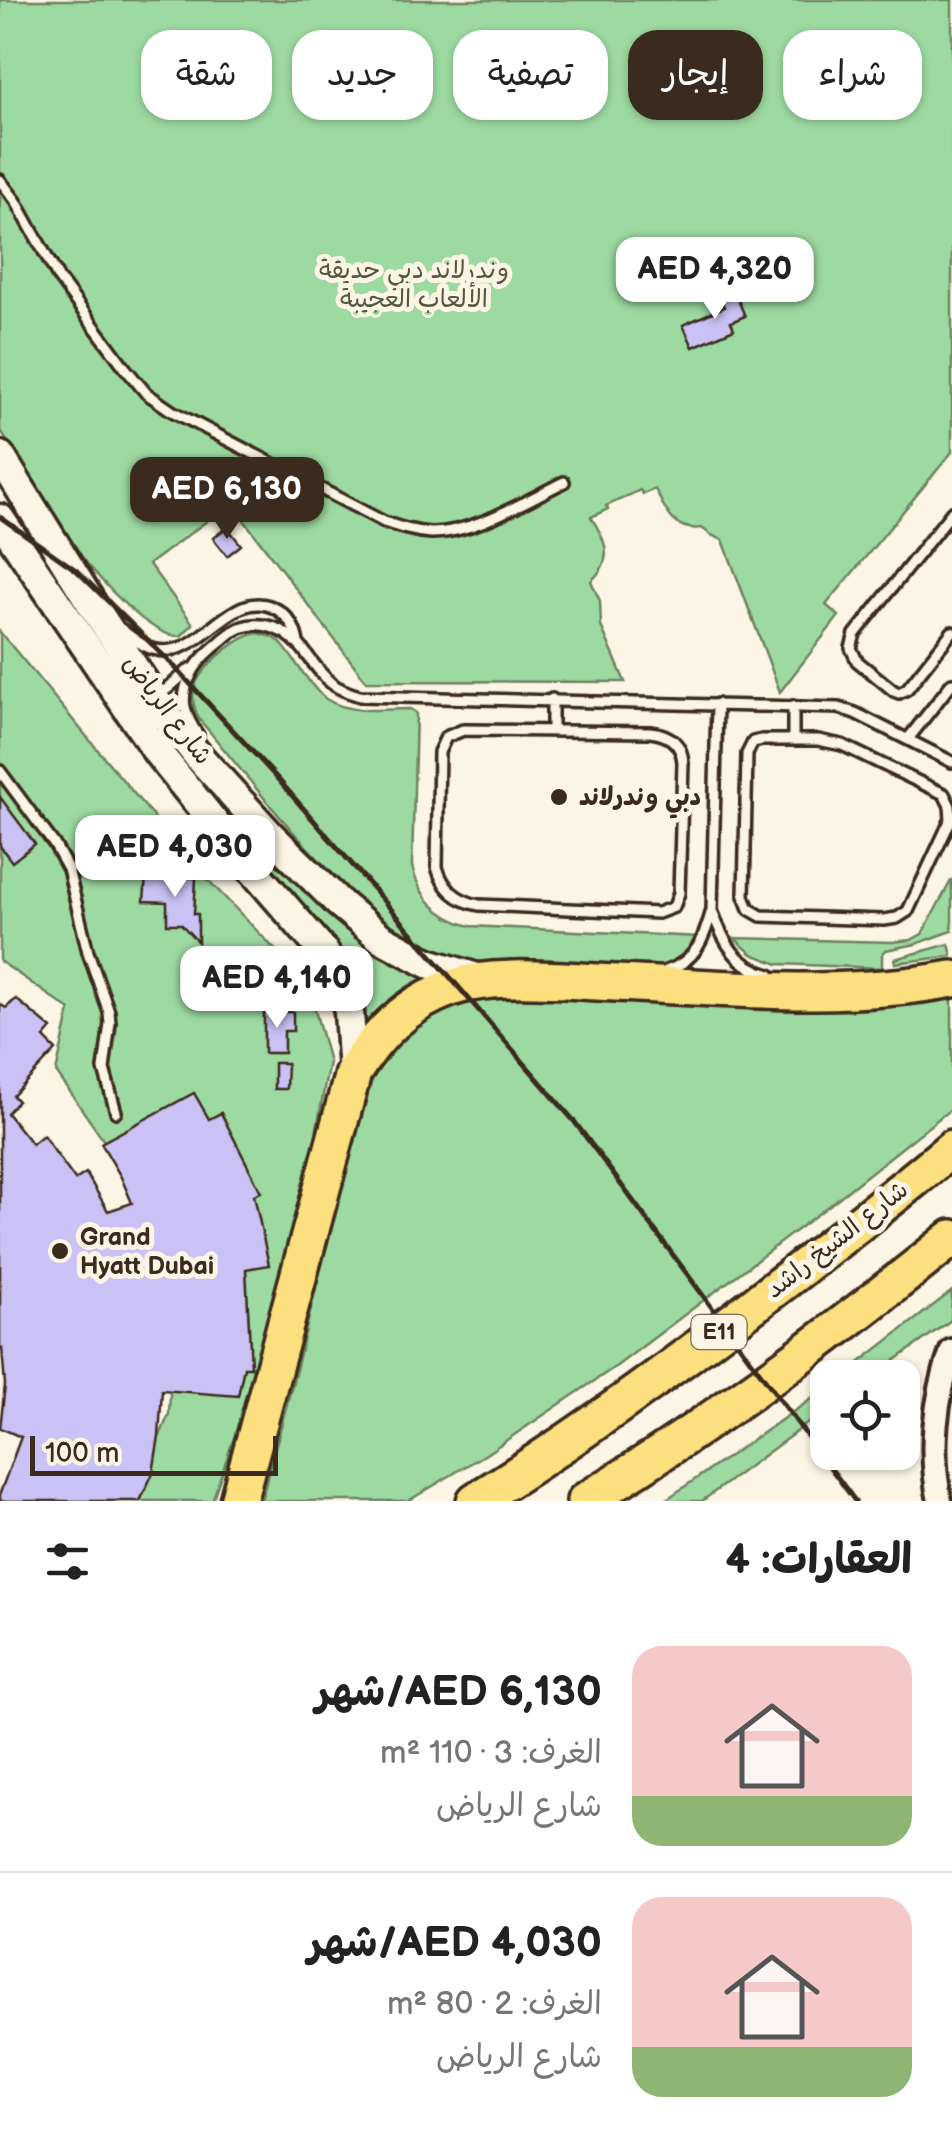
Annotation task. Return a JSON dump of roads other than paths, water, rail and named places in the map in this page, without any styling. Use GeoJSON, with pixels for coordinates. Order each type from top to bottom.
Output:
{"type":"FeatureCollection","features":[{"type":"Feature","properties":{"kind":"highway"},"geometry":{"type":"LineString","coordinates":[[237,1498],[353,1074],[370,1046],[392,1022],[418,1003],[449,988],[483,980],[856,992],[952,979]]}},
{"type":"Feature","properties":{"kind":"highway","name":"شارع الشيخ راشد"},"geometry":{"type":"LineString","coordinates":[[475,1501],[604,1417],[684,1359],[952,1148]]}},
{"type":"Feature","properties":{"kind":"highway"},"geometry":{"type":"LineString","coordinates":[[586,1501],[656,1458],[820,1342],[952,1238]]}},
{"type":"Feature","properties":{"kind":"highway"},"geometry":{"type":"LineString","coordinates":[[624,1501],[656,1458]]}},
{"type":"Feature","properties":{"kind":"main road","name":"شارع الرياض"},"geometry":{"type":"LineString","coordinates":[[0,456],[152,696],[186,741],[220,772],[271,836],[381,938],[428,963],[483,980]]}},
{"type":"Feature","properties":{"kind":"main road","name":"شارع الرياض"},"geometry":{"type":"LineString","coordinates":[[0,519],[176,777],[336,970],[347,1002],[353,1074]]}},
{"type":"Feature","properties":{"kind":"main road"},"geometry":{"type":"LineString","coordinates":[[82,639],[93,646],[127,688],[152,696]]}},
{"type":"Feature","properties":{"kind":"street"},"geometry":{"type":"LineString","coordinates":[[940,1501],[934,1450],[936,1418],[952,1351]]}},
{"type":"Feature","properties":{"kind":"lane"},"geometry":{"type":"LineString","coordinates":[[0,180],[59,279],[135,382],[172,411],[406,530],[442,532],[476,524],[564,482]]}},
{"type":"Feature","properties":{"kind":"lane"},"geometry":{"type":"LineString","coordinates":[[952,512],[855,634],[851,648],[857,660],[900,693],[952,632]]}},
{"type":"Feature","properties":{"kind":"lane"},"geometry":{"type":"LineString","coordinates":[[93,606],[134,640],[159,651],[185,646],[233,612],[255,604],[278,610],[296,632],[298,643]]}},
{"type":"Feature","properties":{"kind":"lane"},"geometry":{"type":"LineString","coordinates":[[152,696],[167,689],[231,632],[243,626],[270,625],[298,643],[329,682],[360,696],[847,710],[952,762]]}},
{"type":"Feature","properties":{"kind":"lane"},"geometry":{"type":"LineString","coordinates":[[196,664],[186,683],[184,706],[186,716],[203,741]]}},
{"type":"Feature","properties":{"kind":"lane"},"geometry":{"type":"LineString","coordinates":[[908,739],[952,683]]}},
{"type":"Feature","properties":{"kind":"lane"},"geometry":{"type":"LineString","coordinates":[[552,699],[552,731]]}},
{"type":"Feature","properties":{"kind":"lane"},"geometry":{"type":"LineString","coordinates":[[655,972],[672,969],[692,956],[704,938],[712,910],[718,704]]}},
{"type":"Feature","properties":{"kind":"lane"},"geometry":{"type":"LineString","coordinates":[[793,706],[793,740]]}},
{"type":"Feature","properties":{"kind":"lane"},"geometry":{"type":"LineString","coordinates":[[457,731],[552,731],[657,733],[676,743],[683,763],[679,892],[674,908],[658,913],[479,905],[455,896],[443,883],[436,859],[439,752],[443,741],[457,731]]}},
{"type":"Feature","properties":{"kind":"lane"},"geometry":{"type":"LineString","coordinates":[[758,740],[793,740],[830,742],[853,749],[939,790],[948,800],[952,812],[949,825],[912,906],[903,915],[891,920],[761,916],[746,903],[748,749],[758,740]]}},
{"type":"Feature","properties":{"kind":"lane"},"geometry":{"type":"LineString","coordinates":[[0,771],[68,869],[88,952],[110,1012],[104,1069],[116,1112]]}},
{"type":"Feature","properties":{"kind":"lane"},"geometry":{"type":"LineString","coordinates":[[712,910],[734,955],[760,972],[783,976]]}},
{"type":"Feature","properties":{"kind":"lane"},"geometry":{"type":"LineString","coordinates":[[572,981],[615,972]]}},
{"type":"Feature","properties":{"kind":"lane"},"geometry":{"type":"LineString","coordinates":[[820,980],[856,992]]}},
{"type":"Feature","properties":{"kind":"railway"},"geometry":{"type":"LineString","coordinates":[[0,517],[76,570],[172,664],[431,955],[574,1121],[855,1501]]}},
{"type":"Feature","properties":{"kind":"place","name":"دبي وندرلاند"},"geometry":{"type":"Point","coordinates":[559,797]}},
{"type":"Feature","properties":{"kind":"place","name":"Grand Hyatt Dubai"},"geometry":{"type":"Point","coordinates":[60,1251]}},
{"type":"Feature","properties":{"kind":"park label","name":"وندرلاند دبي حديقة الألعاب العجيبة"},"geometry":{"type":"Point","coordinates":[414,284]}}]}
